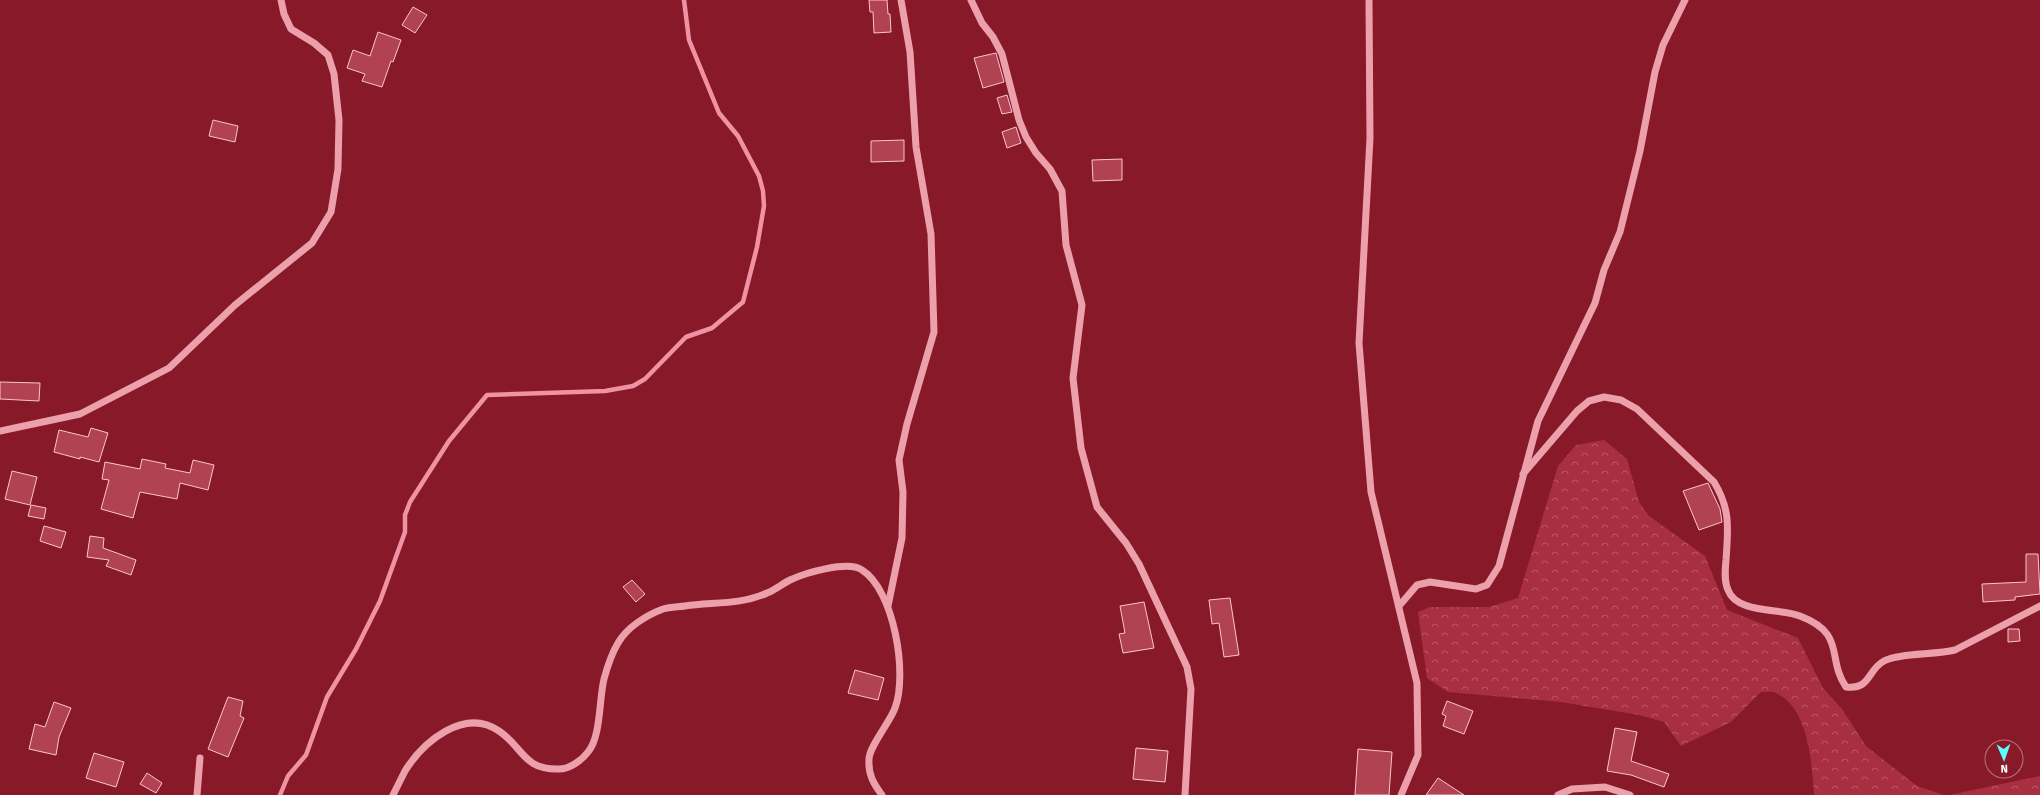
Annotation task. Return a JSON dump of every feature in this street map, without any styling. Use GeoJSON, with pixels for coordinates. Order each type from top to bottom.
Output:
{"type":"FeatureCollection","features":[{"type":"Feature","properties":{"kind":"street"},"geometry":{"type":"LineString","coordinates":[[0,431],[80,414],[169,368],[235,305],[312,243],[331,212],[338,169],[339,120],[334,74],[328,55],[314,42],[291,29],[284,14],[281,0]]}},
{"type":"Feature","properties":{"kind":"street"},"geometry":{"type":"LineString","coordinates":[[888,607],[902,538],[902,492],[899,460],[907,424],[934,332],[931,234],[916,147],[910,52],[901,0]]}},
{"type":"Feature","properties":{"kind":"street"},"geometry":{"type":"LineString","coordinates":[[971,0],[982,23],[993,37],[1002,54],[1026,137],[1036,153],[1054,175],[1062,191],[1066,245],[1082,305],[1073,378],[1081,448],[1097,507],[1126,543],[1139,564],[1187,667],[1191,689],[1185,795]]}},
{"type":"Feature","properties":{"kind":"street"},"geometry":{"type":"LineString","coordinates":[[1369,0],[1370,138],[1359,343],[1371,492],[1417,683],[1418,755],[1401,795]]}},
{"type":"Feature","properties":{"kind":"street"},"geometry":{"type":"LineString","coordinates":[[1399,606],[1417,585],[1430,582],[1476,589],[1487,585],[1499,566],[1538,421],[1595,303],[1604,270],[1620,232],[1640,151],[1655,72],[1663,45],[1685,0]]}},
{"type":"Feature","properties":{"kind":"street"},"geometry":{"type":"LineString","coordinates":[[1523,474],[1577,411],[1589,402],[1604,398],[1621,400],[1637,409],[1714,482],[1721,493],[1729,520],[1725,578],[1728,591],[1736,601],[1751,607],[1798,615],[1816,624],[1832,640],[1842,681],[1846,687],[1855,688],[1862,686],[1884,661],[1892,658],[1942,653],[1955,650],[2040,606]]}},
{"type":"Feature","properties":{"kind":"street"},"geometry":{"type":"LineString","coordinates":[[393,795],[406,770],[434,738],[458,725],[476,722],[487,725],[500,732],[521,754],[538,768],[565,769],[580,760],[590,751],[595,738],[604,678],[619,642],[637,623],[665,608],[730,603],[766,594],[792,579],[840,566],[860,568],[876,582],[888,607],[896,639],[900,671],[895,707],[869,757],[872,781],[882,795]]}},
{"type":"Feature","properties":{"kind":"street"},"geometry":{"type":"LineString","coordinates":[[197,795],[200,758]]}},
{"type":"Feature","properties":{"kind":"street"},"geometry":{"type":"LineString","coordinates":[[1558,795],[1572,789],[1605,787],[1630,795]]}},
{"type":"Feature","properties":{"kind":"green space"},"geometry":{"type":"Polygon","coordinates":[[[1604,440],[1627,459],[1639,502],[1649,516],[1705,556],[1727,610],[1798,638],[1823,688],[1842,709],[1866,746],[1917,786],[1944,795],[1814,795],[1810,753],[1802,724],[1796,711],[1787,700],[1774,692],[1761,692],[1731,722],[1681,746],[1664,722],[1639,715],[1561,702],[1448,692],[1427,678],[1418,612],[1430,607],[1489,607],[1518,598],[1558,466],[1576,445],[1604,440]]]}},
{"type":"Feature","properties":{"kind":"green space"},"geometry":{"type":"Polygon","coordinates":[[[2040,776],[2040,795],[1949,795],[2040,776]]]}},
{"type":"Feature","properties":{"kind":"building"},"geometry":{"type":"Polygon","coordinates":[[[869,0],[887,0],[888,14],[890,14],[891,32],[874,33],[873,12],[870,12],[869,0]]]}},
{"type":"Feature","properties":{"kind":"building"},"geometry":{"type":"Polygon","coordinates":[[[413,7],[427,15],[415,33],[402,25],[413,7]]]}},
{"type":"Feature","properties":{"kind":"building"},"geometry":{"type":"Polygon","coordinates":[[[378,32],[401,40],[393,62],[391,61],[382,87],[362,81],[365,74],[347,68],[353,50],[370,56],[378,32]]]}},
{"type":"Feature","properties":{"kind":"building"},"geometry":{"type":"Polygon","coordinates":[[[996,53],[1004,82],[983,88],[974,58],[996,53]]]}},
{"type":"Feature","properties":{"kind":"building"},"geometry":{"type":"Polygon","coordinates":[[[1007,95],[1012,112],[1002,114],[997,98],[1007,95]]]}},
{"type":"Feature","properties":{"kind":"building"},"geometry":{"type":"Polygon","coordinates":[[[213,120],[238,126],[235,142],[209,136],[213,120]]]}},
{"type":"Feature","properties":{"kind":"building"},"geometry":{"type":"Polygon","coordinates":[[[1016,127],[1021,143],[1007,148],[1002,132],[1016,127]]]}},
{"type":"Feature","properties":{"kind":"building"},"geometry":{"type":"Polygon","coordinates":[[[904,140],[904,161],[871,162],[871,141],[904,140]]]}},
{"type":"Feature","properties":{"kind":"building"},"geometry":{"type":"Polygon","coordinates":[[[1122,159],[1122,180],[1093,181],[1092,160],[1122,159]]]}},
{"type":"Feature","properties":{"kind":"building"},"geometry":{"type":"Polygon","coordinates":[[[0,382],[40,383],[39,401],[0,399],[0,382]]]}},
{"type":"Feature","properties":{"kind":"building"},"geometry":{"type":"Polygon","coordinates":[[[91,428],[108,433],[99,462],[54,452],[59,430],[88,437],[91,428]]]}},
{"type":"Feature","properties":{"kind":"building"},"geometry":{"type":"Polygon","coordinates":[[[142,459],[166,464],[165,468],[190,473],[193,460],[214,465],[208,490],[180,483],[177,499],[140,492],[133,518],[101,509],[109,480],[102,479],[105,462],[140,469],[142,459]]]}},
{"type":"Feature","properties":{"kind":"building"},"geometry":{"type":"Polygon","coordinates":[[[12,471],[37,477],[30,505],[5,499],[12,471]]]}},
{"type":"Feature","properties":{"kind":"building"},"geometry":{"type":"Polygon","coordinates":[[[1708,483],[1720,509],[1722,522],[1699,530],[1683,491],[1708,483]]]}},
{"type":"Feature","properties":{"kind":"building"},"geometry":{"type":"Polygon","coordinates":[[[31,505],[46,508],[44,519],[28,516],[31,505]]]}},
{"type":"Feature","properties":{"kind":"building"},"geometry":{"type":"Polygon","coordinates":[[[44,526],[66,532],[61,548],[40,541],[44,526]]]}},
{"type":"Feature","properties":{"kind":"building"},"geometry":{"type":"Polygon","coordinates":[[[90,536],[104,538],[103,548],[136,560],[131,575],[106,566],[109,560],[87,557],[90,536]]]}},
{"type":"Feature","properties":{"kind":"building"},"geometry":{"type":"Polygon","coordinates":[[[2026,554],[2038,554],[2040,594],[2015,597],[2015,600],[1983,602],[1982,584],[2026,582],[2026,554]]]}},
{"type":"Feature","properties":{"kind":"building"},"geometry":{"type":"Polygon","coordinates":[[[632,580],[645,594],[636,602],[623,587],[632,580]]]}},
{"type":"Feature","properties":{"kind":"building"},"geometry":{"type":"Polygon","coordinates":[[[1230,598],[1239,655],[1224,657],[1219,623],[1212,624],[1209,600],[1230,598]]]}},
{"type":"Feature","properties":{"kind":"building"},"geometry":{"type":"Polygon","coordinates":[[[1144,602],[1154,648],[1123,653],[1119,634],[1125,633],[1120,606],[1144,602]]]}},
{"type":"Feature","properties":{"kind":"building"},"geometry":{"type":"Polygon","coordinates":[[[2008,629],[2019,629],[2020,641],[2008,642],[2008,629]]]}},
{"type":"Feature","properties":{"kind":"building"},"geometry":{"type":"Polygon","coordinates":[[[855,670],[884,678],[878,700],[848,693],[855,670]]]}},
{"type":"Feature","properties":{"kind":"building"},"geometry":{"type":"Polygon","coordinates":[[[228,697],[243,701],[240,716],[244,718],[228,757],[208,749],[228,697]]]}},
{"type":"Feature","properties":{"kind":"building"},"geometry":{"type":"Polygon","coordinates":[[[1447,701],[1473,711],[1464,734],[1443,726],[1446,716],[1442,714],[1447,701]]]}},
{"type":"Feature","properties":{"kind":"building"},"geometry":{"type":"Polygon","coordinates":[[[54,702],[71,708],[59,737],[56,755],[29,749],[35,724],[45,727],[54,702]]]}},
{"type":"Feature","properties":{"kind":"building"},"geometry":{"type":"Polygon","coordinates":[[[1615,728],[1637,732],[1631,761],[1669,774],[1664,787],[1631,775],[1607,771],[1615,728]]]}},
{"type":"Feature","properties":{"kind":"building"},"geometry":{"type":"Polygon","coordinates":[[[1136,748],[1168,751],[1165,782],[1133,779],[1136,748]]]}},
{"type":"Feature","properties":{"kind":"building"},"geometry":{"type":"Polygon","coordinates":[[[1358,749],[1392,752],[1389,795],[1355,795],[1358,749]]]}},
{"type":"Feature","properties":{"kind":"building"},"geometry":{"type":"Polygon","coordinates":[[[94,753],[124,762],[116,787],[86,778],[94,753]]]}},
{"type":"Feature","properties":{"kind":"building"},"geometry":{"type":"Polygon","coordinates":[[[147,773],[162,783],[156,793],[140,784],[147,773]]]}},
{"type":"Feature","properties":{"kind":"building"},"geometry":{"type":"Polygon","coordinates":[[[1438,778],[1464,795],[1426,795],[1438,778]]]}},
{"type":"Feature","properties":{"kind":"waterway"},"geometry":{"type":"LineString","coordinates":[[280,795],[288,776],[306,755],[327,697],[356,649],[380,601],[405,532],[405,515],[410,502],[449,441],[487,395],[605,391],[633,386],[645,379],[686,337],[712,328],[743,302],[757,247],[764,206],[763,191],[759,176],[738,136],[719,113],[689,40],[684,0]]}}]}
